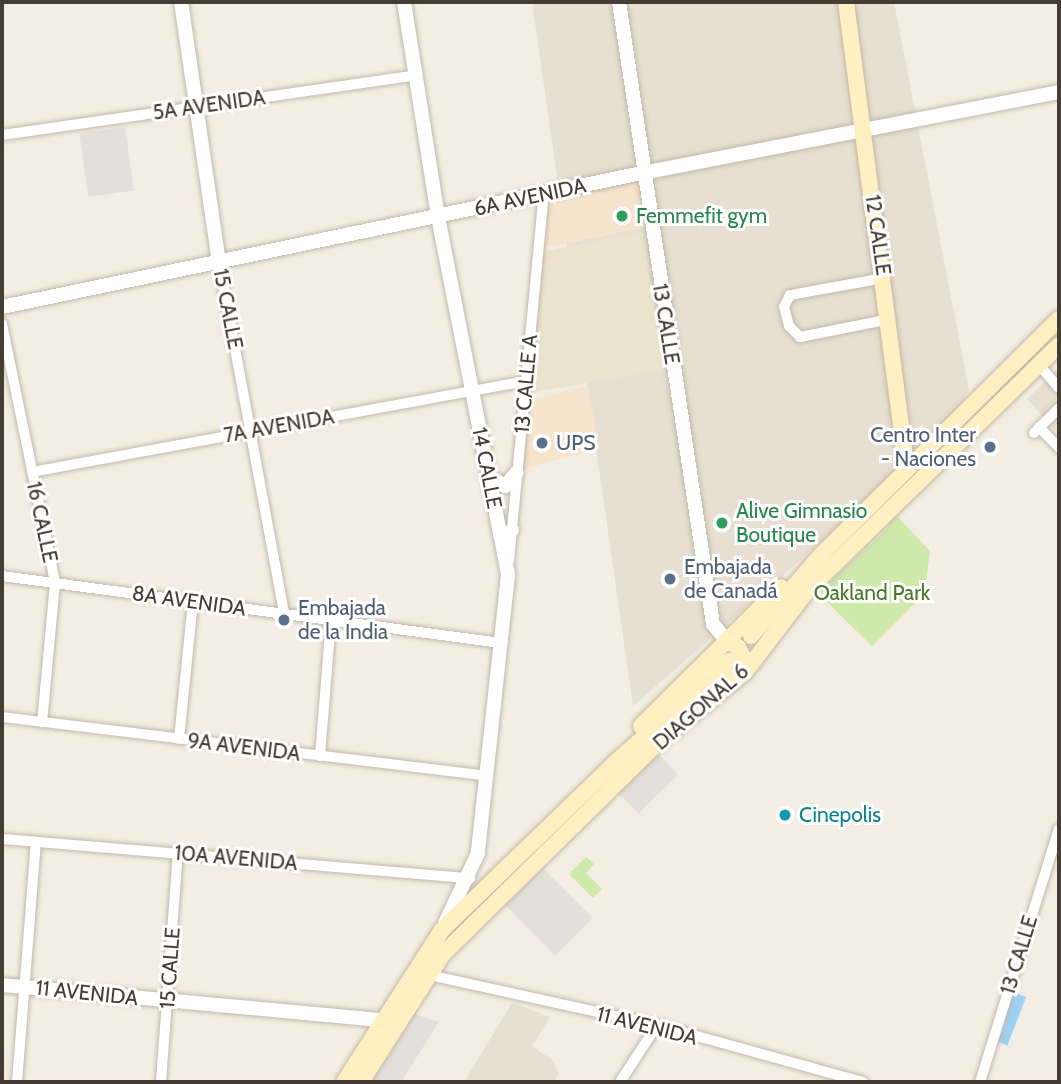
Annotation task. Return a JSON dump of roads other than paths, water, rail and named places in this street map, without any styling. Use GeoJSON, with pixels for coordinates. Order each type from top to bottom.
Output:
{"type":"FeatureCollection","features":[{"type":"Feature","properties":{"kind":"main road","name":"12 CALLE"},"geometry":{"type":"LineString","coordinates":[[846,2],[890,318],[907,469]]}},
{"type":"Feature","properties":{"kind":"main road"},"geometry":{"type":"LineString","coordinates":[[907,469],[1059,319]]}},
{"type":"Feature","properties":{"kind":"main road","name":"DIAGONAL 6"},"geometry":{"type":"LineString","coordinates":[[360,1082],[429,975],[492,905],[674,729],[745,672],[809,589],[1059,345]]}},
{"type":"Feature","properties":{"kind":"main road"},"geometry":{"type":"LineString","coordinates":[[903,425],[917,443],[968,434]]}},
{"type":"Feature","properties":{"kind":"main road","name":"DIAGONAL 6"},"geometry":{"type":"LineString","coordinates":[[616,762],[620,747],[739,636],[801,567],[821,555],[907,469]]}},
{"type":"Feature","properties":{"kind":"main road"},"geometry":{"type":"LineString","coordinates":[[674,729],[677,720],[742,663],[739,636]]}},
{"type":"Feature","properties":{"kind":"main road","name":"DIAGONAL 6"},"geometry":{"type":"LineString","coordinates":[[344,1082],[381,1020],[442,930],[616,762],[729,661]]}},
{"type":"Feature","properties":{"kind":"street","name":"15 CALLE"},"geometry":{"type":"LineString","coordinates":[[181,2],[219,262],[284,614]]}},
{"type":"Feature","properties":{"kind":"street","name":"14 CALLE"},"geometry":{"type":"LineString","coordinates":[[404,2],[438,217],[488,476],[506,532],[508,575],[478,853],[470,878],[442,930]]}},
{"type":"Feature","properties":{"kind":"street","name":"13 CALLE"},"geometry":{"type":"LineString","coordinates":[[619,2],[642,173],[713,624],[725,632],[739,636]]}},
{"type":"Feature","properties":{"kind":"street","name":"5A AVENIDA"},"geometry":{"type":"LineString","coordinates":[[2,135],[417,75]]}},
{"type":"Feature","properties":{"kind":"street","name":"6A AVENIDA"},"geometry":{"type":"LineString","coordinates":[[2,307],[642,173],[1059,92]]}},
{"type":"Feature","properties":{"kind":"street","name":"13 CALLE A"},"geometry":{"type":"LineString","coordinates":[[506,532],[517,472],[544,194]]}},
{"type":"Feature","properties":{"kind":"street"},"geometry":{"type":"LineString","coordinates":[[884,278],[790,295],[784,307],[789,326],[800,337],[890,318]]}},
{"type":"Feature","properties":{"kind":"street","name":"16 CALLE"},"geometry":{"type":"LineString","coordinates":[[2,324],[55,583],[42,722]]}},
{"type":"Feature","properties":{"kind":"street"},"geometry":{"type":"LineString","coordinates":[[1039,365],[1059,388]]}},
{"type":"Feature","properties":{"kind":"street","name":"7A AVENIDA"},"geometry":{"type":"LineString","coordinates":[[32,472],[526,381]]}},
{"type":"Feature","properties":{"kind":"street"},"geometry":{"type":"LineString","coordinates":[[1059,408],[1037,430],[1059,448]]}},
{"type":"Feature","properties":{"kind":"street"},"geometry":{"type":"LineString","coordinates":[[488,476],[505,486],[517,472]]}},
{"type":"Feature","properties":{"kind":"street","name":"8A AVENIDA"},"geometry":{"type":"LineString","coordinates":[[2,576],[501,643]]}},
{"type":"Feature","properties":{"kind":"street"},"geometry":{"type":"LineString","coordinates":[[179,739],[193,602]]}},
{"type":"Feature","properties":{"kind":"street"},"geometry":{"type":"LineString","coordinates":[[320,756],[331,620]]}},
{"type":"Feature","properties":{"kind":"street","name":"9A AVENIDA"},"geometry":{"type":"LineString","coordinates":[[2,717],[487,776]]}},
{"type":"Feature","properties":{"kind":"street","name":"13 CALLE"},"geometry":{"type":"LineString","coordinates":[[980,1082],[1059,829]]}},
{"type":"Feature","properties":{"kind":"street","name":"10A AVENIDA"},"geometry":{"type":"LineString","coordinates":[[2,839],[470,878]]}},
{"type":"Feature","properties":{"kind":"street"},"geometry":{"type":"LineString","coordinates":[[17,1082],[36,842]]}},
{"type":"Feature","properties":{"kind":"street","name":"15 CALLE"},"geometry":{"type":"LineString","coordinates":[[161,1082],[178,853]]}},
{"type":"Feature","properties":{"kind":"street","name":"11 AVENIDA"},"geometry":{"type":"LineString","coordinates":[[429,975],[657,1025],[863,1082]]}},
{"type":"Feature","properties":{"kind":"street","name":"11 AVENIDA"},"geometry":{"type":"LineString","coordinates":[[2,985],[381,1020]]}},
{"type":"Feature","properties":{"kind":"street"},"geometry":{"type":"LineString","coordinates":[[620,1082],[657,1025]]}},
{"type":"Feature","properties":{"kind":"water"},"geometry":{"type":"Polygon","coordinates":[[[1013,992],[1026,997],[1007,1046],[994,1041],[1013,992]]]}},
{"type":"Feature","properties":{"kind":"place","name":"Femmefit gym"},"geometry":{"type":"Point","coordinates":[622,216]}},
{"type":"Feature","properties":{"kind":"place","name":"UPS"},"geometry":{"type":"Point","coordinates":[542,443]}},
{"type":"Feature","properties":{"kind":"place","name":"Centro Inter - Naciones"},"geometry":{"type":"Point","coordinates":[990,447]}},
{"type":"Feature","properties":{"kind":"place","name":"Alive Gimnasio Boutique"},"geometry":{"type":"Point","coordinates":[722,523]}},
{"type":"Feature","properties":{"kind":"place","name":"Embajada de Canadá"},"geometry":{"type":"Point","coordinates":[670,579]}},
{"type":"Feature","properties":{"kind":"place","name":"Embajada de la India"},"geometry":{"type":"Point","coordinates":[284,620]}},
{"type":"Feature","properties":{"kind":"place","name":"Cinepolis"},"geometry":{"type":"Point","coordinates":[785,815]}},
{"type":"Feature","properties":{"kind":"park label","name":"Oakland Park"},"geometry":{"type":"Point","coordinates":[872,593]}}]}
